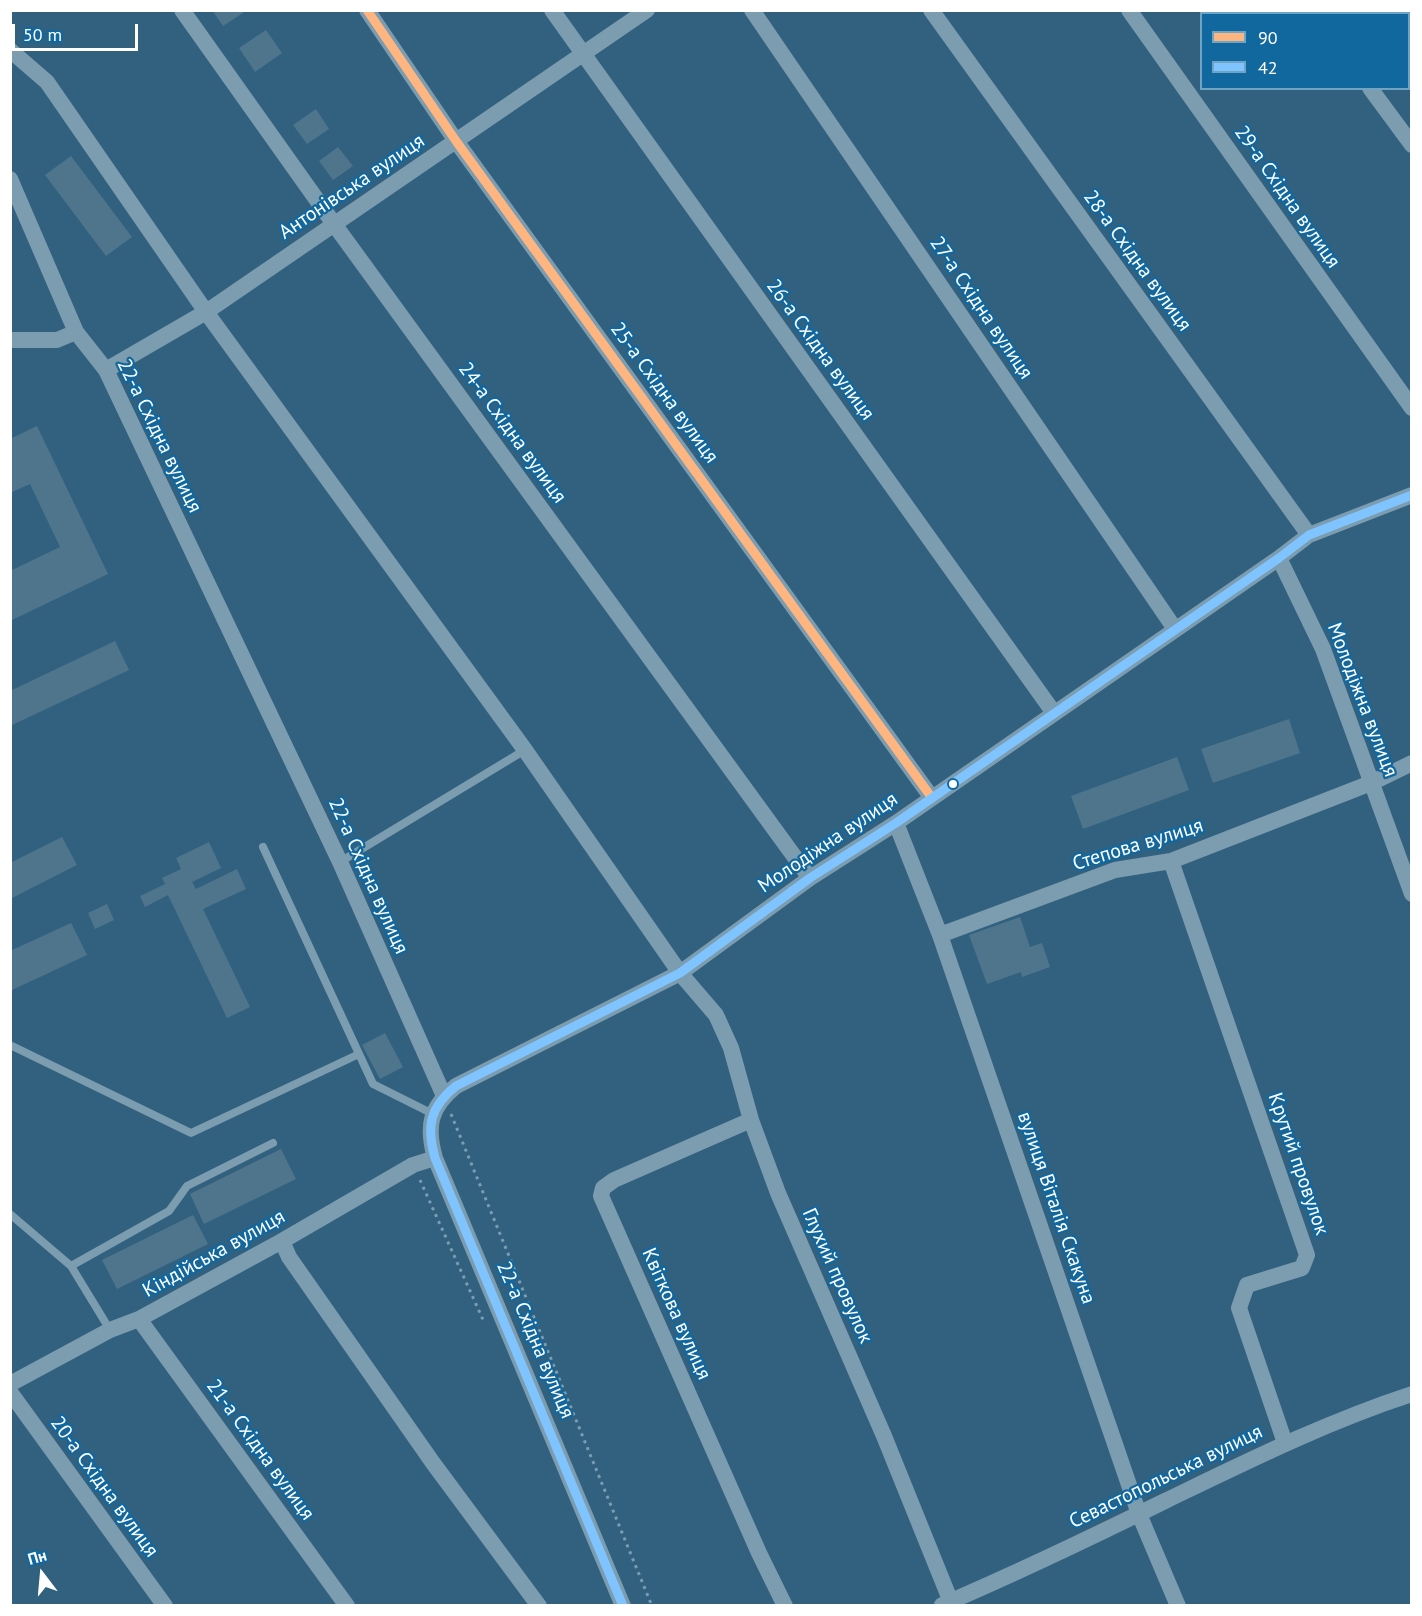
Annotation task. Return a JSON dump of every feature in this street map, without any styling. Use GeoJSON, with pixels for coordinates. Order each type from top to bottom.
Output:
{"type":"FeatureCollection","features":[{"type":"Feature","properties":{"kind":"street","name":"24-а Східна вулиця"},"geometry":{"type":"LineString","coordinates":[[182,10],[334,225],[810,878]]}},
{"type":"Feature","properties":{"kind":"street","name":"25-а Східна вулиця"},"geometry":{"type":"LineString","coordinates":[[367,10],[456,141],[932,798]]}},
{"type":"Feature","properties":{"kind":"street","name":"26-а Східна вулиця"},"geometry":{"type":"LineString","coordinates":[[552,10],[1054,713]]}},
{"type":"Feature","properties":{"kind":"street","name":"Антонівська вулиця"},"geometry":{"type":"LineString","coordinates":[[106,370],[206,312],[647,10]]}},
{"type":"Feature","properties":{"kind":"street","name":"27-а Східна вулиця"},"geometry":{"type":"LineString","coordinates":[[752,10],[1175,629]]}},
{"type":"Feature","properties":{"kind":"street","name":"28-а Східна вулиця"},"geometry":{"type":"LineString","coordinates":[[931,10],[1309,535]]}},
{"type":"Feature","properties":{"kind":"street","name":"29-а Східна вулиця"},"geometry":{"type":"LineString","coordinates":[[1129,10],[1412,408]]}},
{"type":"Feature","properties":{"kind":"street","name":"Глухий провулок"},"geometry":{"type":"LineString","coordinates":[[10,50],[47,82],[206,312],[525,750],[680,973],[716,1015],[724,1029],[751,1120],[778,1193],[884,1436],[946,1604]]}},
{"type":"Feature","properties":{"kind":"street"},"geometry":{"type":"LineString","coordinates":[[1371,90],[1412,145]]}},
{"type":"Feature","properties":{"kind":"street","name":"22-а Східна вулиця"},"geometry":{"type":"LineString","coordinates":[[10,179],[76,332],[106,370],[340,862],[444,1096],[433,1114],[430,1134],[435,1158],[623,1605]]}},
{"type":"Feature","properties":{"kind":"street"},"geometry":{"type":"LineString","coordinates":[[10,340],[57,340],[76,332]]}},
{"type":"Feature","properties":{"kind":"street","name":"Молодіжна вулиця"},"geometry":{"type":"LineString","coordinates":[[444,1096],[456,1086],[680,973],[810,878],[896,823],[1280,558],[1309,535],[1412,495]]}},
{"type":"Feature","properties":{"kind":"street","name":"Молодіжна вулиця"},"geometry":{"type":"LineString","coordinates":[[1280,558],[1323,649],[1412,894]]}},
{"type":"Feature","properties":{"kind":"street","name":"Степова вулиця"},"geometry":{"type":"LineString","coordinates":[[940,935],[1115,870],[1171,861],[1371,783],[1412,763]]}},
{"type":"Feature","properties":{"kind":"street","name":"вулиця Віталія Скакуна"},"geometry":{"type":"LineString","coordinates":[[896,823],[940,935],[1139,1514],[1178,1605]]}},
{"type":"Feature","properties":{"kind":"street","name":"Крутий провулок"},"geometry":{"type":"LineString","coordinates":[[1171,861],[1307,1255],[1302,1268],[1247,1285],[1239,1308],[1286,1443]]}},
{"type":"Feature","properties":{"kind":"street","name":"Квіткова вулиця"},"geometry":{"type":"LineString","coordinates":[[751,1120],[614,1180],[603,1188],[601,1196],[749,1532],[785,1605]]}},
{"type":"Feature","properties":{"kind":"street","name":"Кіндійська вулиця"},"geometry":{"type":"LineString","coordinates":[[10,1384],[110,1330],[139,1319],[282,1241],[413,1165],[435,1158]]}},
{"type":"Feature","properties":{"kind":"street"},"geometry":{"type":"LineString","coordinates":[[282,1241],[289,1257],[433,1463],[539,1605]]}},
{"type":"Feature","properties":{"kind":"street","name":"21-а Східна вулиця"},"geometry":{"type":"LineString","coordinates":[[139,1319],[347,1605]]}},
{"type":"Feature","properties":{"kind":"street","name":"20-а Східна вулиця"},"geometry":{"type":"LineString","coordinates":[[10,1392],[165,1605]]}},
{"type":"Feature","properties":{"kind":"street","name":"Севастопольська вулиця"},"geometry":{"type":"LineString","coordinates":[[946,1604],[1286,1443],[1361,1411],[1412,1394]]}},
{"type":"Feature","properties":{"kind":"lane"},"geometry":{"type":"LineString","coordinates":[[340,862],[525,750]]}},
{"type":"Feature","properties":{"kind":"lane"},"geometry":{"type":"LineString","coordinates":[[263,847],[373,1084],[433,1114]]}},
{"type":"Feature","properties":{"kind":"lane"},"geometry":{"type":"LineString","coordinates":[[10,1045],[191,1133],[359,1054]]}},
{"type":"Feature","properties":{"kind":"lane"},"geometry":{"type":"LineString","coordinates":[[71,1266],[169,1211],[187,1186],[273,1143]]}},
{"type":"Feature","properties":{"kind":"lane"},"geometry":{"type":"LineString","coordinates":[[10,1214],[71,1266],[110,1330]]}},
{"type":"Feature","properties":{"kind":"path"},"geometry":{"type":"LineString","coordinates":[[444,1096],[652,1605]]}},
{"type":"Feature","properties":{"kind":"building"},"geometry":{"type":"Polygon","coordinates":[[[212,10],[242,10],[243,13],[223,26],[212,10]]]}},
{"type":"Feature","properties":{"kind":"building"},"geometry":{"type":"Polygon","coordinates":[[[266,30],[282,53],[255,72],[239,48],[266,30]]]}},
{"type":"Feature","properties":{"kind":"building"},"geometry":{"type":"Polygon","coordinates":[[[316,109],[329,129],[307,144],[293,125],[316,109]]]}},
{"type":"Feature","properties":{"kind":"building"},"geometry":{"type":"Polygon","coordinates":[[[338,147],[353,166],[333,180],[319,161],[338,147]]]}},
{"type":"Feature","properties":{"kind":"building"},"geometry":{"type":"Polygon","coordinates":[[[71,156],[132,237],[106,256],[45,175],[71,156]]]}},
{"type":"Feature","properties":{"kind":"building"},"geometry":{"type":"Polygon","coordinates":[[[37,426],[108,574],[10,621],[10,571],[60,547],[30,484],[10,493],[10,439],[37,426]]]}},
{"type":"Feature","properties":{"kind":"building"},"geometry":{"type":"Polygon","coordinates":[[[115,641],[129,670],[10,726],[10,691],[115,641]]]}},
{"type":"Feature","properties":{"kind":"building"},"geometry":{"type":"Polygon","coordinates":[[[1289,719],[1300,753],[1213,783],[1201,749],[1289,719]]]}},
{"type":"Feature","properties":{"kind":"building"},"geometry":{"type":"Polygon","coordinates":[[[1177,757],[1189,790],[1083,829],[1071,796],[1177,757]]]}},
{"type":"Feature","properties":{"kind":"building"},"geometry":{"type":"Polygon","coordinates":[[[62,837],[77,865],[10,899],[10,863],[62,837]]]}},
{"type":"Feature","properties":{"kind":"building"},"geometry":{"type":"Polygon","coordinates":[[[209,842],[221,868],[192,882],[196,889],[237,869],[246,889],[203,909],[250,1007],[227,1018],[168,895],[145,907],[140,896],[165,884],[162,878],[181,869],[176,858],[209,842]]]}},
{"type":"Feature","properties":{"kind":"building"},"geometry":{"type":"Polygon","coordinates":[[[107,904],[114,920],[95,929],[88,913],[107,904]]]}},
{"type":"Feature","properties":{"kind":"building"},"geometry":{"type":"Polygon","coordinates":[[[1020,917],[1030,947],[1042,943],[1050,967],[1022,977],[1021,972],[987,984],[969,935],[1020,917]]]}},
{"type":"Feature","properties":{"kind":"building"},"geometry":{"type":"Polygon","coordinates":[[[71,923],[87,955],[10,991],[10,951],[71,923]]]}},
{"type":"Feature","properties":{"kind":"building"},"geometry":{"type":"Polygon","coordinates":[[[385,1033],[403,1067],[380,1079],[362,1045],[385,1033]]]}},
{"type":"Feature","properties":{"kind":"building"},"geometry":{"type":"Polygon","coordinates":[[[281,1149],[296,1179],[204,1224],[190,1194],[281,1149]]]}},
{"type":"Feature","properties":{"kind":"building"},"geometry":{"type":"Polygon","coordinates":[[[193,1215],[208,1244],[117,1289],[102,1260],[193,1215]]]}},
{"type":"Feature","properties":{"kind":"transit line","name":"90"},"geometry":{"type":"LineString","coordinates":[[367,10],[456,141],[932,798]]}},
{"type":"Feature","properties":{"kind":"transit line","name":"42"},"geometry":{"type":"LineString","coordinates":[[623,1606],[435,1158],[431,1127],[432,1118],[440,1102],[456,1086],[680,973],[810,878],[896,823],[1309,535],[1412,495]]}}]}
